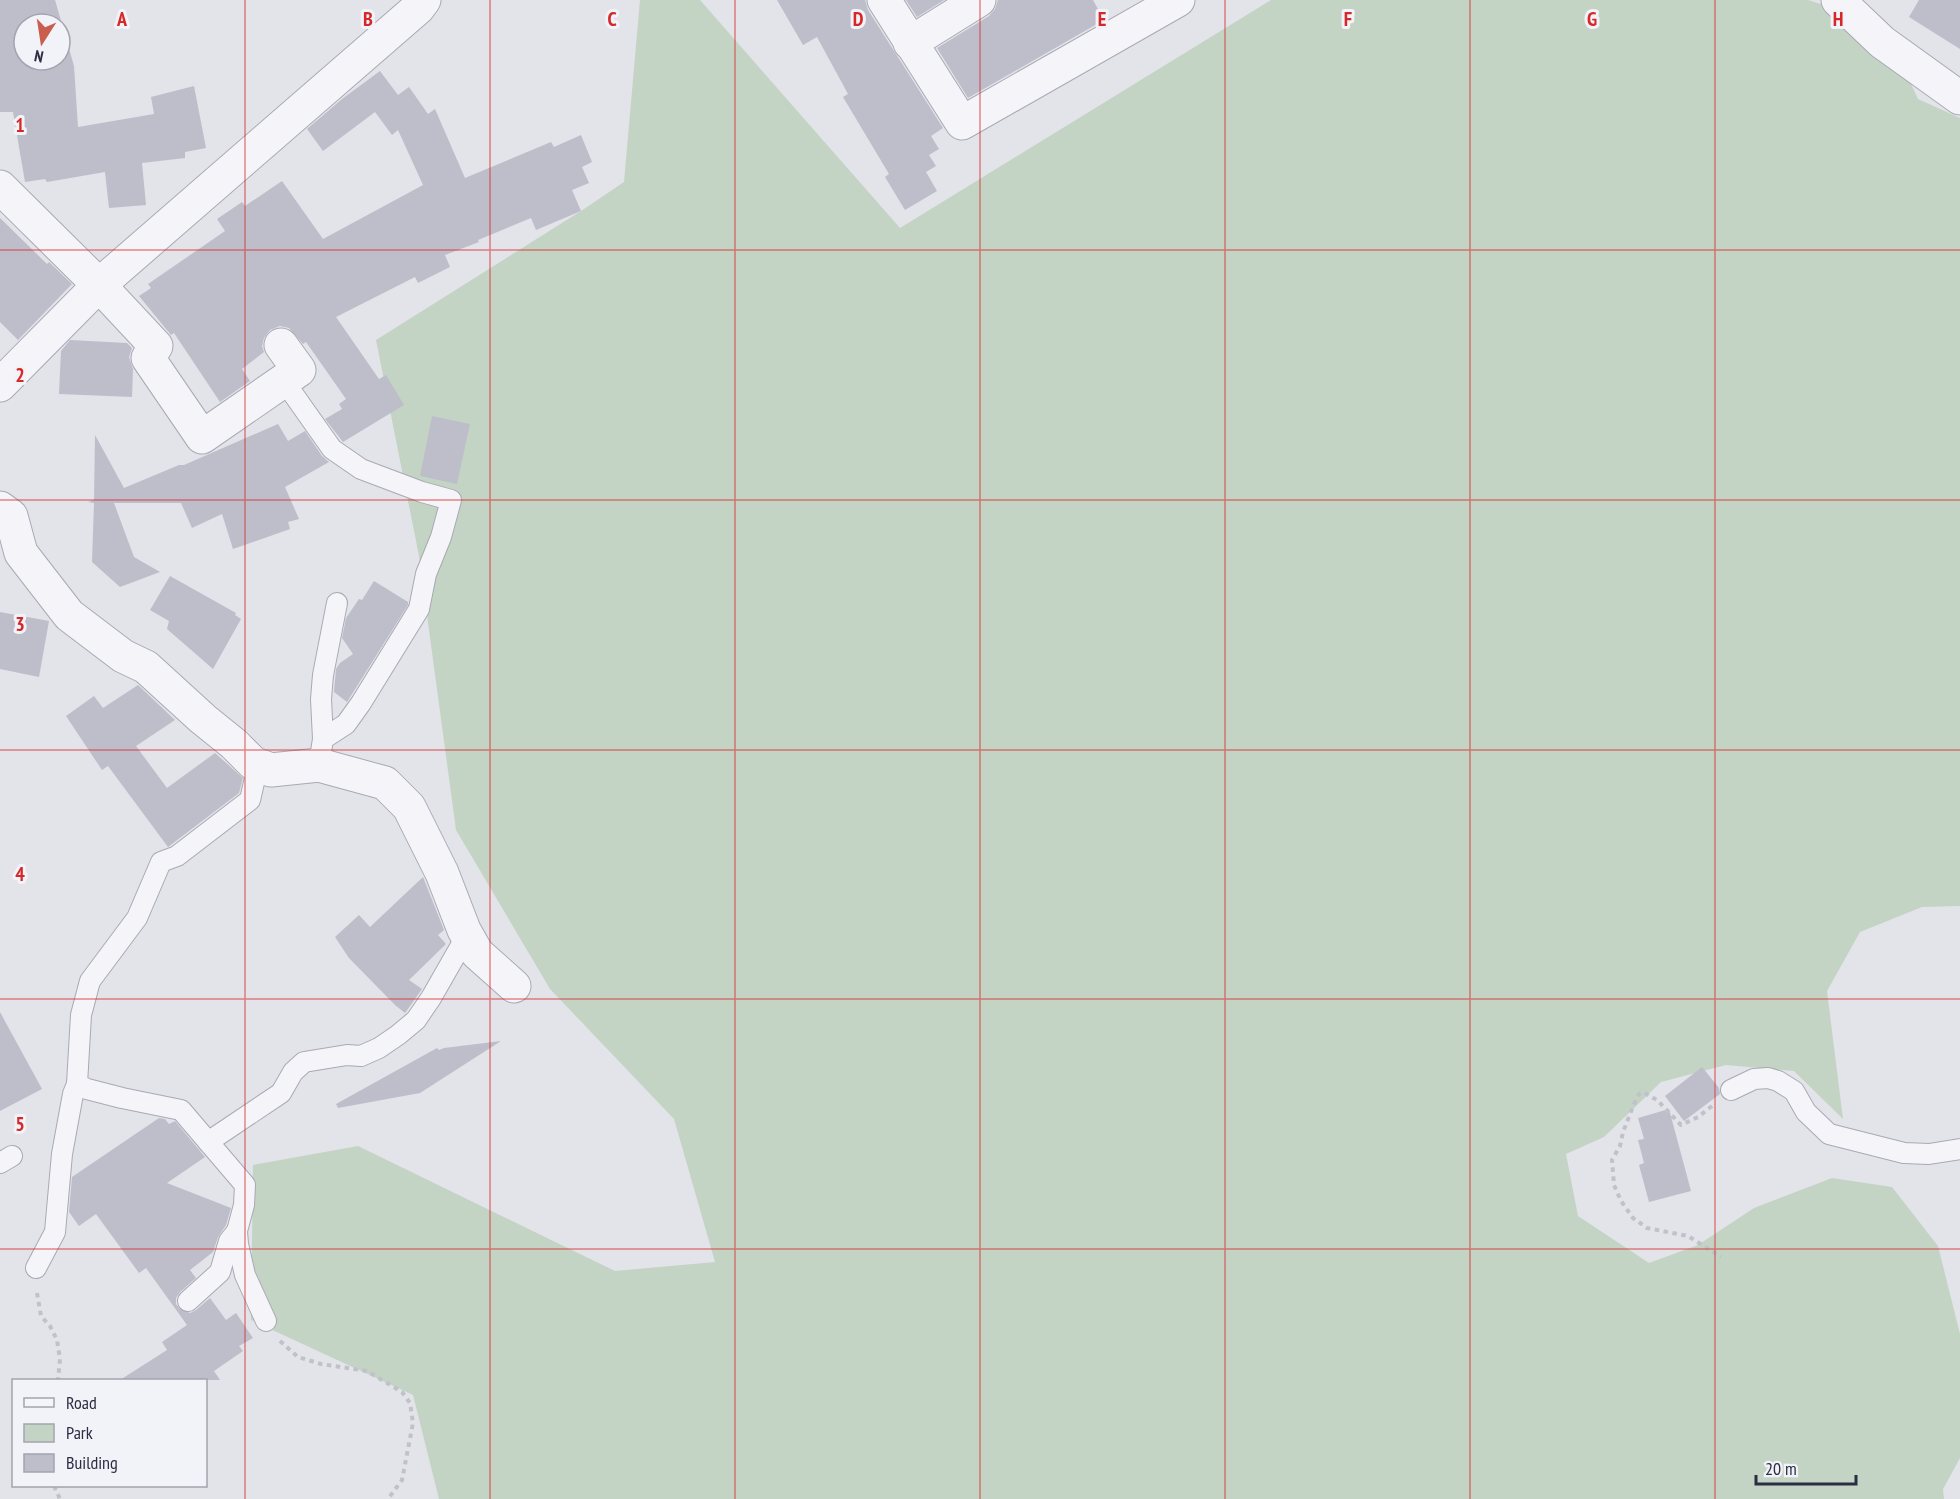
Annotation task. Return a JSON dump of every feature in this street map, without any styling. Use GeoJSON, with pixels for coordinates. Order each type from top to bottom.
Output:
{"type":"FeatureCollection","features":[{"type":"Feature","properties":{"kind":"street"},"geometry":{"type":"LineString","coordinates":[[0,385],[99,285],[418,8],[424,0]]}},
{"type":"Feature","properties":{"kind":"street"},"geometry":{"type":"LineString","coordinates":[[884,0],[962,123],[1178,0]]}},
{"type":"Feature","properties":{"kind":"street"},"geometry":{"type":"LineString","coordinates":[[910,44],[979,0]]}},
{"type":"Feature","properties":{"kind":"street"},"geometry":{"type":"LineString","coordinates":[[1838,0],[1882,42],[1960,98]]}},
{"type":"Feature","properties":{"kind":"street"},"geometry":{"type":"LineString","coordinates":[[0,187],[99,285],[156,346],[148,358],[202,437],[298,370],[281,345]]}},
{"type":"Feature","properties":{"kind":"street"},"geometry":{"type":"LineString","coordinates":[[0,508],[11,516],[21,553],[69,615],[123,656],[146,667],[253,763],[271,770],[321,752],[385,783],[410,807],[477,953],[514,986]]}},
{"type":"Feature","properties":{"kind":"lane"},"geometry":{"type":"LineString","coordinates":[[284,381],[332,450],[361,469],[422,492],[451,500],[441,537],[426,574],[419,609],[362,703],[321,752]]}},
{"type":"Feature","properties":{"kind":"lane"},"geometry":{"type":"LineString","coordinates":[[321,752],[323,675],[337,603]]}},
{"type":"Feature","properties":{"kind":"lane"},"geometry":{"type":"LineString","coordinates":[[36,1268],[55,1232],[63,1143],[77,1084],[81,1016],[90,981],[137,918],[161,862],[177,856],[250,800],[258,765]]}},
{"type":"Feature","properties":{"kind":"lane"},"geometry":{"type":"LineString","coordinates":[[208,1142],[281,1094],[293,1072],[304,1062],[347,1055],[361,1056],[379,1048],[398,1035],[421,1013],[467,935]]}},
{"type":"Feature","properties":{"kind":"lane"},"geometry":{"type":"LineString","coordinates":[[1731,1090],[1754,1079],[1768,1078],[1794,1091],[1806,1112],[1829,1134],[1904,1153],[1929,1154],[1960,1149]]}},
{"type":"Feature","properties":{"kind":"lane"},"geometry":{"type":"LineString","coordinates":[[77,1084],[110,1095],[181,1110],[245,1185],[244,1205],[237,1231],[229,1241],[220,1272],[188,1301]]}},
{"type":"Feature","properties":{"kind":"lane"},"geometry":{"type":"LineString","coordinates":[[237,1231],[245,1275],[266,1321]]}},
{"type":"Feature","properties":{"kind":"path"},"geometry":{"type":"LineString","coordinates":[[1721,1257],[1688,1236],[1647,1228],[1633,1218],[1621,1202],[1614,1185],[1612,1160],[1620,1146],[1628,1116],[1639,1094],[1643,1092],[1658,1100],[1681,1125],[1698,1117],[1731,1090]]}},
{"type":"Feature","properties":{"kind":"path"},"geometry":{"type":"LineString","coordinates":[[36,1268],[35,1282],[41,1316],[50,1326],[57,1340],[60,1359],[58,1379]]}},
{"type":"Feature","properties":{"kind":"path"},"geometry":{"type":"LineString","coordinates":[[266,1321],[283,1344],[298,1357],[321,1364],[367,1371],[402,1392],[410,1403],[413,1423],[402,1480],[388,1499]]}},
{"type":"Feature","properties":{"kind":"green space"},"geometry":{"type":"Polygon","coordinates":[[[640,0],[700,0],[900,228],[1271,0],[1808,0],[1827,6],[1906,73],[1918,99],[1960,118],[1960,906],[1922,907],[1860,932],[1827,991],[1843,1119],[1794,1071],[1726,1065],[1661,1082],[1604,1137],[1566,1154],[1578,1216],[1649,1263],[1698,1245],[1754,1208],[1832,1178],[1892,1187],[1938,1246],[1960,1334],[1960,1458],[1943,1489],[1944,1499],[439,1499],[413,1395],[251,1320],[253,1165],[358,1146],[615,1271],[715,1262],[674,1119],[550,989],[456,830],[419,556],[376,340],[624,182],[640,0]]]}},
{"type":"Feature","properties":{"kind":"building"},"geometry":{"type":"Polygon","coordinates":[[[0,0],[55,0],[58,12],[12,12],[12,72],[72,72],[72,59],[78,127],[154,114],[151,97],[194,86],[206,148],[185,152],[185,158],[142,163],[146,205],[109,208],[105,172],[47,182],[45,179],[25,182],[13,112],[0,112],[0,0]]]}},
{"type":"Feature","properties":{"kind":"building"},"geometry":{"type":"Polygon","coordinates":[[[777,0],[865,0],[868,10],[943,128],[931,136],[939,149],[929,155],[936,166],[926,172],[937,191],[905,210],[885,177],[889,174],[843,97],[848,94],[817,37],[803,45],[777,0]]]}},
{"type":"Feature","properties":{"kind":"building"},"geometry":{"type":"Polygon","coordinates":[[[906,0],[944,0],[917,17],[906,0]]]}},
{"type":"Feature","properties":{"kind":"building"},"geometry":{"type":"Polygon","coordinates":[[[998,0],[1093,0],[1104,20],[968,98],[937,48],[989,16],[998,0]]]}},
{"type":"Feature","properties":{"kind":"building"},"geometry":{"type":"Polygon","coordinates":[[[1919,0],[1960,0],[1960,49],[1909,17],[1919,0]]]}},
{"type":"Feature","properties":{"kind":"building"},"geometry":{"type":"Polygon","coordinates":[[[380,71],[398,95],[409,87],[428,114],[435,109],[465,178],[551,142],[554,147],[581,135],[592,162],[582,167],[589,183],[572,190],[581,211],[536,230],[531,218],[478,240],[479,242],[445,255],[450,267],[418,283],[415,277],[336,317],[379,379],[386,375],[404,405],[343,442],[325,419],[342,409],[339,404],[346,399],[306,342],[303,344],[289,328],[280,326],[270,330],[264,338],[262,346],[264,352],[242,369],[250,381],[220,402],[174,333],[171,335],[139,296],[151,288],[148,284],[225,231],[217,219],[242,202],[245,206],[282,181],[323,239],[423,185],[398,130],[392,135],[375,112],[323,151],[307,129],[380,71]]]}},
{"type":"Feature","properties":{"kind":"building"},"geometry":{"type":"Polygon","coordinates":[[[0,218],[47,264],[49,262],[72,284],[18,340],[0,322],[0,218]]]}},
{"type":"Feature","properties":{"kind":"building"},"geometry":{"type":"Polygon","coordinates":[[[70,340],[127,343],[132,348],[129,357],[133,369],[132,397],[59,394],[61,351],[70,340]]]}},
{"type":"Feature","properties":{"kind":"building"},"geometry":{"type":"Polygon","coordinates":[[[432,416],[470,424],[457,484],[420,476],[432,416]]]}},
{"type":"Feature","properties":{"kind":"building"},"geometry":{"type":"Polygon","coordinates":[[[278,424],[288,441],[305,431],[322,456],[329,462],[285,487],[299,519],[288,522],[290,529],[233,549],[222,514],[192,528],[181,503],[114,503],[134,557],[160,572],[120,587],[92,562],[94,503],[88,502],[94,500],[95,435],[124,488],[278,424]]]}},
{"type":"Feature","properties":{"kind":"building"},"geometry":{"type":"Polygon","coordinates":[[[170,576],[236,613],[235,615],[241,619],[213,669],[167,629],[169,621],[150,610],[170,576]]]}},
{"type":"Feature","properties":{"kind":"building"},"geometry":{"type":"Polygon","coordinates":[[[374,581],[408,602],[408,605],[347,702],[334,692],[336,669],[340,663],[353,654],[342,638],[346,618],[359,599],[362,600],[374,581]]]}},
{"type":"Feature","properties":{"kind":"building"},"geometry":{"type":"Polygon","coordinates":[[[0,612],[49,621],[39,677],[0,669],[0,612]]]}},
{"type":"Feature","properties":{"kind":"building"},"geometry":{"type":"Polygon","coordinates":[[[138,685],[175,720],[136,746],[167,788],[215,753],[243,778],[239,793],[168,847],[108,766],[102,770],[66,716],[94,696],[103,708],[138,685]]]}},
{"type":"Feature","properties":{"kind":"building"},"geometry":{"type":"Polygon","coordinates":[[[423,877],[444,930],[438,935],[446,944],[409,980],[422,989],[405,1013],[349,958],[335,937],[359,915],[370,927],[423,877]]]}},
{"type":"Feature","properties":{"kind":"building"},"geometry":{"type":"Polygon","coordinates":[[[0,1012],[42,1089],[0,1111],[0,1012]]]}},
{"type":"Feature","properties":{"kind":"building"},"geometry":{"type":"Polygon","coordinates":[[[501,1041],[420,1093],[338,1108],[336,1104],[437,1048],[439,1050],[501,1041]]]}},
{"type":"Feature","properties":{"kind":"building"},"geometry":{"type":"Polygon","coordinates":[[[1702,1067],[1719,1088],[1720,1094],[1684,1121],[1665,1096],[1702,1067]]]}},
{"type":"Feature","properties":{"kind":"building"},"geometry":{"type":"Polygon","coordinates":[[[1669,1109],[1691,1191],[1649,1202],[1639,1165],[1644,1163],[1638,1140],[1644,1139],[1638,1118],[1669,1109]]]}},
{"type":"Feature","properties":{"kind":"building"},"geometry":{"type":"Polygon","coordinates":[[[159,1118],[165,1119],[169,1124],[175,1121],[205,1157],[167,1183],[231,1208],[226,1225],[218,1237],[213,1252],[190,1270],[196,1278],[176,1298],[176,1304],[180,1309],[190,1313],[210,1298],[226,1320],[236,1313],[253,1338],[239,1346],[243,1351],[214,1371],[220,1380],[122,1379],[167,1350],[162,1342],[187,1325],[146,1268],[139,1273],[96,1214],[79,1226],[69,1212],[72,1177],[159,1118]]]}}]}
